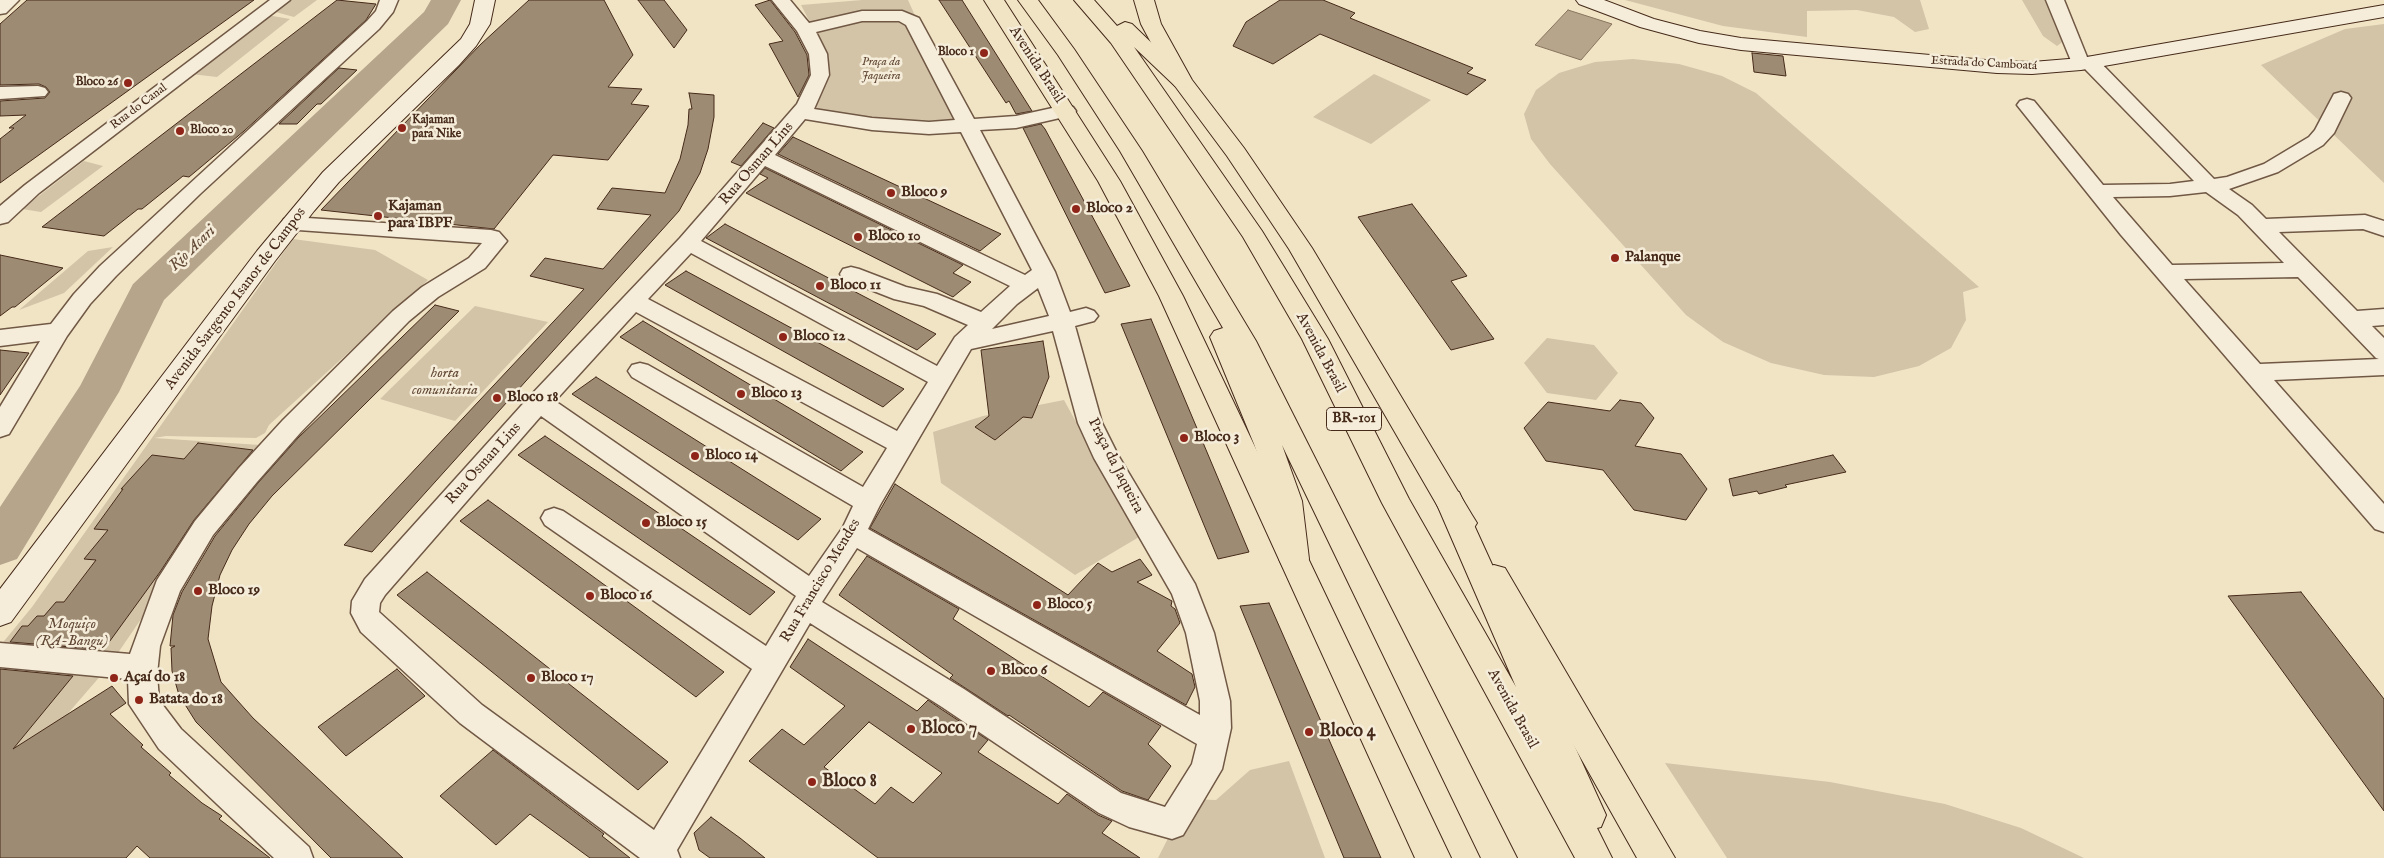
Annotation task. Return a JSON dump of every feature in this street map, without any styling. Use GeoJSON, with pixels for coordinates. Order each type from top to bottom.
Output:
{"type":"FeatureCollection","features":[{"type":"Feature","properties":{"kind":"main road","name":"Avenida Sargento Isanor de Campos"},"geometry":{"type":"LineString","coordinates":[[0,613],[266,256],[292,224],[331,177],[452,61],[469,42],[480,24],[485,0]]}},
{"type":"Feature","properties":{"kind":"main road","name":"Avenida Brasil"},"geometry":{"type":"LineString","coordinates":[[994,0],[1066,111],[1171,296],[1433,858]]}},
{"type":"Feature","properties":{"kind":"main road"},"geometry":{"type":"LineString","coordinates":[[1014,0],[1034,25],[1067,53]]}},
{"type":"Feature","properties":{"kind":"main road","name":"Avenida Brasil"},"geometry":{"type":"LineString","coordinates":[[1028,0],[1067,53],[1131,151],[1243,341],[1278,408],[1500,858]]}},
{"type":"Feature","properties":{"kind":"main road","name":"Avenida Brasil"},"geometry":{"type":"LineString","coordinates":[[1084,0],[1118,39],[1254,236],[1315,339],[1396,503],[1594,858]]}},
{"type":"Feature","properties":{"kind":"main road"},"geometry":{"type":"LineString","coordinates":[[1096,0],[1182,82],[1236,153],[1300,248],[1657,858]]}},
{"type":"Feature","properties":{"kind":"main road"},"geometry":{"type":"LineString","coordinates":[[1144,0],[1151,24],[1182,82]]}},
{"type":"Feature","properties":{"kind":"main road","name":"Estrada do Camboatá"},"geometry":{"type":"LineString","coordinates":[[1586,0],[1671,30],[1741,44],[1997,67],[2032,68],[2093,62],[2384,11]]}},
{"type":"Feature","properties":{"kind":"main road"},"geometry":{"type":"LineString","coordinates":[[1176,228],[1268,444],[1288,501],[1294,559]]}},
{"type":"Feature","properties":{"kind":"main road"},"geometry":{"type":"LineString","coordinates":[[1449,500],[1608,858]]}},
{"type":"Feature","properties":{"kind":"street"},"geometry":{"type":"LineString","coordinates":[[0,9],[10,0]]}},
{"type":"Feature","properties":{"kind":"street","name":"Rua do Canal"},"geometry":{"type":"LineString","coordinates":[[0,217],[32,189],[281,0]]}},
{"type":"Feature","properties":{"kind":"street"},"geometry":{"type":"LineString","coordinates":[[0,428],[58,331],[82,299],[108,271],[374,25],[384,12],[389,0]]}},
{"type":"Feature","properties":{"kind":"street","name":"Rua Osman Lins"},"geometry":{"type":"LineString","coordinates":[[661,855],[471,714],[371,624],[365,613],[366,601],[375,587],[539,402],[688,242],[800,114],[815,90],[821,69],[818,54],[805,29],[781,0]]}},
{"type":"Feature","properties":{"kind":"street"},"geometry":{"type":"LineString","coordinates":[[2055,0],[2093,62],[2209,186],[2252,218],[2384,352]]}},
{"type":"Feature","properties":{"kind":"street","name":"Praça da Jaqueira"},"geometry":{"type":"LineString","coordinates":[[805,29],[862,16],[894,15],[908,18],[913,22],[966,127],[1035,279],[1062,321],[1090,423],[1107,458],[1185,592],[1200,632],[1215,701],[1216,728],[1206,769],[1172,824],[1150,819],[1110,804],[809,600]]}},
{"type":"Feature","properties":{"kind":"street"},"geometry":{"type":"LineString","coordinates":[[2093,62],[2164,117],[2230,183],[2252,218]]}},
{"type":"Feature","properties":{"kind":"street"},"geometry":{"type":"LineString","coordinates":[[0,93],[38,92]]}},
{"type":"Feature","properties":{"kind":"street"},"geometry":{"type":"LineString","coordinates":[[2098,191],[2170,190],[2209,186],[2230,183],[2271,168],[2316,141],[2324,133],[2341,98]]}},
{"type":"Feature","properties":{"kind":"street"},"geometry":{"type":"LineString","coordinates":[[2027,105],[2166,272],[2384,522]]}},
{"type":"Feature","properties":{"kind":"street"},"geometry":{"type":"LineString","coordinates":[[800,114],[900,127],[966,127],[1016,122],[1066,111]]}},
{"type":"Feature","properties":{"kind":"street"},"geometry":{"type":"LineString","coordinates":[[2145,117],[2164,117]]}},
{"type":"Feature","properties":{"kind":"street"},"geometry":{"type":"LineString","coordinates":[[762,157],[1035,279]]}},
{"type":"Feature","properties":{"kind":"street"},"geometry":{"type":"LineString","coordinates":[[2252,218],[2365,222],[2384,229]]}},
{"type":"Feature","properties":{"kind":"street"},"geometry":{"type":"LineString","coordinates":[[292,224],[485,237],[494,238],[496,241],[476,263],[430,292],[401,316],[286,432],[220,508],[166,588],[146,646],[142,668],[144,704],[170,739],[297,858]]}},
{"type":"Feature","properties":{"kind":"street"},"geometry":{"type":"LineString","coordinates":[[688,242],[942,379]]}},
{"type":"Feature","properties":{"kind":"street"},"geometry":{"type":"LineString","coordinates":[[2166,272],[2303,270]]}},
{"type":"Feature","properties":{"kind":"street"},"geometry":{"type":"LineString","coordinates":[[851,274],[902,294],[930,299],[983,322]]}},
{"type":"Feature","properties":{"kind":"street","name":"Rua Francisco Mendes"},"geometry":{"type":"LineString","coordinates":[[661,855],[770,665],[809,600],[853,533],[868,502],[963,343],[983,322],[1035,279]]}},
{"type":"Feature","properties":{"kind":"street"},"geometry":{"type":"LineString","coordinates":[[633,301],[902,445]]}},
{"type":"Feature","properties":{"kind":"street"},"geometry":{"type":"LineString","coordinates":[[963,343],[1086,316]]}},
{"type":"Feature","properties":{"kind":"street"},"geometry":{"type":"LineString","coordinates":[[2353,319],[2384,317]]}},
{"type":"Feature","properties":{"kind":"street"},"geometry":{"type":"LineString","coordinates":[[0,338],[58,331]]}},
{"type":"Feature","properties":{"kind":"street"},"geometry":{"type":"LineString","coordinates":[[2253,373],[2384,367]]}},
{"type":"Feature","properties":{"kind":"street"},"geometry":{"type":"LineString","coordinates":[[640,371],[868,502]]}},
{"type":"Feature","properties":{"kind":"street"},"geometry":{"type":"LineString","coordinates":[[539,402],[809,600]]}},
{"type":"Feature","properties":{"kind":"street"},"geometry":{"type":"LineString","coordinates":[[554,518],[770,665]]}},
{"type":"Feature","properties":{"kind":"street"},"geometry":{"type":"LineString","coordinates":[[853,533],[1214,738]]}},
{"type":"Feature","properties":{"kind":"street"},"geometry":{"type":"LineString","coordinates":[[0,655],[142,668]]}},
{"type":"Feature","properties":{"kind":"green space"},"geometry":{"type":"Polygon","coordinates":[[[286,0],[317,0],[294,17],[272,11],[286,0]]]}},
{"type":"Feature","properties":{"kind":"green space","name":"Praça da Jaqueira"},"geometry":{"type":"Polygon","coordinates":[[[862,0],[908,0],[965,126],[805,112],[828,66],[816,34],[801,5],[862,0]]]}},
{"type":"Feature","properties":{"kind":"green space"},"geometry":{"type":"Polygon","coordinates":[[[1625,0],[1920,0],[1929,29],[1915,32],[1894,17],[1857,10],[1807,11],[1807,37],[1723,26],[1625,0]]]}},
{"type":"Feature","properties":{"kind":"green space"},"geometry":{"type":"Polygon","coordinates":[[[2022,0],[2046,0],[2065,40],[2057,46],[2043,36],[2022,0]]]}},
{"type":"Feature","properties":{"kind":"green space"},"geometry":{"type":"Polygon","coordinates":[[[267,15],[290,19],[217,77],[191,74],[267,15]]]}},
{"type":"Feature","properties":{"kind":"green space"},"geometry":{"type":"Polygon","coordinates":[[[2384,24],[2384,183],[2261,65],[2345,29],[2384,24]]]}},
{"type":"Feature","properties":{"kind":"green space"},"geometry":{"type":"Polygon","coordinates":[[[1633,59],[1679,64],[1722,76],[1756,93],[1979,287],[1963,292],[1966,320],[1951,348],[1919,366],[1874,377],[1824,375],[1771,363],[1723,342],[1686,315],[1550,164],[1531,139],[1524,114],[1536,90],[1559,73],[1595,62],[1633,59]]]}},
{"type":"Feature","properties":{"kind":"green space"},"geometry":{"type":"Polygon","coordinates":[[[1374,74],[1431,100],[1371,144],[1313,117],[1374,74]]]}},
{"type":"Feature","properties":{"kind":"green space"},"geometry":{"type":"Polygon","coordinates":[[[84,161],[103,166],[41,212],[22,209],[84,161]]]}},
{"type":"Feature","properties":{"kind":"green space","name":"Moquiço (RA-Bangu)"},"geometry":{"type":"Polygon","coordinates":[[[293,239],[375,250],[428,280],[269,425],[265,433],[256,438],[166,436],[154,438],[260,445],[109,666],[0,792],[0,646],[32,607],[293,239]]]}},
{"type":"Feature","properties":{"kind":"green space"},"geometry":{"type":"Polygon","coordinates":[[[113,247],[64,293],[19,310],[88,251],[113,247]]]}},
{"type":"Feature","properties":{"kind":"green space","name":"horta comunitaria"},"geometry":{"type":"Polygon","coordinates":[[[475,306],[548,322],[455,421],[380,399],[475,306]]]}},
{"type":"Feature","properties":{"kind":"green space"},"geometry":{"type":"Polygon","coordinates":[[[1547,338],[1594,345],[1618,373],[1596,400],[1547,393],[1524,363],[1547,338]]]}},
{"type":"Feature","properties":{"kind":"green space"},"geometry":{"type":"Polygon","coordinates":[[[1064,400],[1139,537],[1075,575],[941,483],[933,432],[983,416],[1064,400]]]}},
{"type":"Feature","properties":{"kind":"green space"},"geometry":{"type":"Polygon","coordinates":[[[1289,761],[1325,858],[1158,858],[1188,799],[1216,800],[1250,770],[1289,761]]]}},
{"type":"Feature","properties":{"kind":"green space"},"geometry":{"type":"Polygon","coordinates":[[[1665,763],[1830,782],[1945,804],[2021,828],[2084,858],[1727,858],[1665,763]]]}},
{"type":"Feature","properties":{"kind":"shaded area"},"geometry":{"type":"Polygon","coordinates":[[[1568,10],[1612,24],[1581,60],[1535,45],[1568,10]]]}},
{"type":"Feature","properties":{"kind":"building"},"geometry":{"type":"Polygon","coordinates":[[[27,0],[254,0],[0,183],[0,139],[14,128],[9,128],[26,115],[0,116],[0,101],[45,98],[50,92],[46,87],[39,84],[0,85],[0,24],[27,0]]]}},
{"type":"Feature","properties":{"kind":"building"},"geometry":{"type":"Polygon","coordinates":[[[337,0],[376,4],[366,20],[244,131],[189,177],[183,176],[104,236],[42,227],[337,0]]]}},
{"type":"Feature","properties":{"kind":"building"},"geometry":{"type":"Polygon","coordinates":[[[529,0],[604,0],[633,55],[608,87],[642,89],[631,104],[649,106],[608,160],[553,155],[494,229],[321,210],[481,44],[529,0]]]}},
{"type":"Feature","properties":{"kind":"building"},"geometry":{"type":"Polygon","coordinates":[[[638,0],[664,0],[687,30],[674,48],[638,0]]]}},
{"type":"Feature","properties":{"kind":"building"},"geometry":{"type":"Polygon","coordinates":[[[770,0],[795,32],[807,55],[809,75],[798,97],[769,44],[783,41],[755,5],[770,0]]]}},
{"type":"Feature","properties":{"kind":"building","name":"Bloco 1"},"geometry":{"type":"Polygon","coordinates":[[[939,0],[962,0],[1032,111],[1016,114],[1009,101],[1006,103],[939,0]]]}},
{"type":"Feature","properties":{"kind":"building"},"geometry":{"type":"Polygon","coordinates":[[[1280,0],[1323,0],[1355,13],[1350,18],[1473,68],[1467,73],[1486,80],[1467,95],[1320,34],[1273,64],[1233,46],[1246,22],[1280,0]]]}},
{"type":"Feature","properties":{"kind":"building"},"geometry":{"type":"Polygon","coordinates":[[[1752,53],[1783,56],[1786,76],[1754,72],[1752,53]]]}},
{"type":"Feature","properties":{"kind":"building"},"geometry":{"type":"Polygon","coordinates":[[[339,68],[357,70],[297,124],[279,124],[339,68]]]}},
{"type":"Feature","properties":{"kind":"building","name":"Bloco 18"},"geometry":{"type":"Polygon","coordinates":[[[689,93],[714,95],[714,117],[708,149],[700,173],[679,211],[372,552],[344,545],[584,289],[530,276],[545,258],[603,269],[651,215],[597,209],[612,188],[665,193],[680,159],[688,125],[689,109],[692,109],[689,93]]]}},
{"type":"Feature","properties":{"kind":"building"},"geometry":{"type":"Polygon","coordinates":[[[763,123],[774,128],[741,166],[731,162],[763,123]]]}},
{"type":"Feature","properties":{"kind":"building","name":"Bloco 2"},"geometry":{"type":"Polygon","coordinates":[[[1041,124],[1130,286],[1105,293],[1023,128],[1041,124]]]}},
{"type":"Feature","properties":{"kind":"building","name":"Bloco 9"},"geometry":{"type":"Polygon","coordinates":[[[793,137],[1001,234],[980,251],[778,154],[793,137]]]}},
{"type":"Feature","properties":{"kind":"building","name":"Bloco 10"},"geometry":{"type":"Polygon","coordinates":[[[765,168],[963,265],[953,273],[971,282],[953,297],[746,193],[768,178],[760,174],[765,168]]]}},
{"type":"Feature","properties":{"kind":"building"},"geometry":{"type":"Polygon","coordinates":[[[1412,204],[1467,276],[1451,281],[1494,339],[1451,350],[1358,217],[1412,204]]]}},
{"type":"Feature","properties":{"kind":"building","name":"Bloco 11"},"geometry":{"type":"Polygon","coordinates":[[[725,224],[936,334],[917,350],[706,238],[725,224]]]}},
{"type":"Feature","properties":{"kind":"building"},"geometry":{"type":"Polygon","coordinates":[[[0,255],[63,268],[15,307],[12,307],[0,316],[0,255]]]}},
{"type":"Feature","properties":{"kind":"building","name":"Bloco 12"},"geometry":{"type":"Polygon","coordinates":[[[686,271],[904,389],[883,407],[665,285],[686,271]]]}},
{"type":"Feature","properties":{"kind":"building","name":"Bloco 19"},"geometry":{"type":"Polygon","coordinates":[[[435,305],[459,311],[272,496],[249,524],[232,550],[220,575],[212,606],[208,639],[221,682],[253,718],[403,858],[331,858],[196,722],[179,695],[172,671],[171,648],[175,646],[170,646],[173,615],[182,592],[215,536],[258,483],[298,438],[435,305]]]}},
{"type":"Feature","properties":{"kind":"building","name":"Bloco 3"},"geometry":{"type":"Polygon","coordinates":[[[1151,319],[1249,552],[1218,559],[1121,324],[1151,319]]]}},
{"type":"Feature","properties":{"kind":"building","name":"Bloco 13"},"geometry":{"type":"Polygon","coordinates":[[[643,321],[863,452],[841,471],[620,337],[643,321]]]}},
{"type":"Feature","properties":{"kind":"building"},"geometry":{"type":"Polygon","coordinates":[[[1043,341],[1049,377],[1032,418],[1023,417],[995,440],[975,427],[989,416],[981,350],[1043,341]]]}},
{"type":"Feature","properties":{"kind":"building"},"geometry":{"type":"Polygon","coordinates":[[[0,350],[29,353],[0,395],[0,350]]]}},
{"type":"Feature","properties":{"kind":"building","name":"Bloco 14"},"geometry":{"type":"Polygon","coordinates":[[[596,377],[821,519],[798,540],[572,394],[596,377]]]}},
{"type":"Feature","properties":{"kind":"building"},"geometry":{"type":"Polygon","coordinates":[[[1620,400],[1641,403],[1654,418],[1635,446],[1681,454],[1707,489],[1686,520],[1634,510],[1603,470],[1546,461],[1524,428],[1548,402],[1610,411],[1620,400]]]}},
{"type":"Feature","properties":{"kind":"building","name":"Bloco 15"},"geometry":{"type":"Polygon","coordinates":[[[545,436],[775,592],[750,615],[518,455],[545,436]]]}},
{"type":"Feature","properties":{"kind":"building"},"geometry":{"type":"Polygon","coordinates":[[[198,443],[253,450],[194,520],[160,572],[107,645],[99,645],[96,649],[10,642],[22,626],[28,626],[37,616],[44,616],[56,602],[64,602],[96,560],[84,559],[108,530],[94,529],[123,489],[121,489],[152,455],[184,459],[198,443]]]}},
{"type":"Feature","properties":{"kind":"building"},"geometry":{"type":"Polygon","coordinates":[[[1833,455],[1846,472],[1785,485],[1787,487],[1759,494],[1757,491],[1733,496],[1729,479],[1833,455]]]}},
{"type":"Feature","properties":{"kind":"building","name":"Bloco 5"},"geometry":{"type":"Polygon","coordinates":[[[895,484],[1068,595],[1098,563],[1112,572],[1140,559],[1152,575],[1137,582],[1172,601],[1171,606],[1175,609],[1180,623],[1157,651],[1192,674],[1195,687],[1186,705],[870,528],[895,484]]]}},
{"type":"Feature","properties":{"kind":"building","name":"Bloco 16"},"geometry":{"type":"Polygon","coordinates":[[[488,500],[724,672],[696,697],[460,521],[488,500]]]}},
{"type":"Feature","properties":{"kind":"building","name":"Bloco 6"},"geometry":{"type":"Polygon","coordinates":[[[867,556],[959,609],[953,619],[1089,707],[1103,692],[1161,726],[1148,744],[1171,766],[1148,800],[1122,791],[950,678],[953,675],[839,595],[867,556]]]}},
{"type":"Feature","properties":{"kind":"building","name":"Bloco 17"},"geometry":{"type":"Polygon","coordinates":[[[427,572],[668,762],[638,790],[397,595],[427,572]]]}},
{"type":"Feature","properties":{"kind":"building"},"geometry":{"type":"Polygon","coordinates":[[[2301,592],[2384,699],[2384,811],[2228,596],[2301,592]]]}},
{"type":"Feature","properties":{"kind":"building","name":"Bloco 4"},"geometry":{"type":"Polygon","coordinates":[[[1269,603],[1381,858],[1344,858],[1240,606],[1269,603]]]}},
{"type":"Feature","properties":{"kind":"building"},"geometry":{"type":"Polygon","coordinates":[[[808,639],[917,711],[928,700],[988,740],[978,752],[1058,804],[1067,794],[1098,815],[1112,821],[1102,833],[1140,858],[878,858],[749,761],[782,729],[804,745],[845,706],[790,667],[808,639]],[[869,722],[824,767],[875,804],[891,787],[913,803],[942,773],[869,722]]]}},
{"type":"Feature","properties":{"kind":"building"},"geometry":{"type":"Polygon","coordinates":[[[0,669],[73,676],[13,749],[112,686],[126,703],[110,714],[143,745],[141,747],[171,773],[169,775],[202,803],[222,816],[219,819],[270,858],[150,858],[137,846],[126,858],[0,858],[0,669]]]}},
{"type":"Feature","properties":{"kind":"building"},"geometry":{"type":"Polygon","coordinates":[[[397,669],[425,696],[346,756],[318,727],[397,669]]]}},
{"type":"Feature","properties":{"kind":"building"},"geometry":{"type":"Polygon","coordinates":[[[493,750],[604,834],[602,836],[630,858],[590,858],[530,814],[496,845],[440,796],[493,750]]]}},
{"type":"Feature","properties":{"kind":"building"},"geometry":{"type":"Polygon","coordinates":[[[711,817],[765,858],[710,858],[699,850],[694,833],[711,817]]]}},
{"type":"Feature","properties":{"kind":"waterway","name":"Rio Acari"},"geometry":{"type":"LineString","coordinates":[[0,546],[98,392],[147,293],[437,17],[446,0]]}},
{"type":"Feature","properties":{"kind":"place","name":"Bloco 1"},"geometry":{"type":"Point","coordinates":[984,53]}},
{"type":"Feature","properties":{"kind":"place","name":"Bloco 26"},"geometry":{"type":"Point","coordinates":[128,83]}},
{"type":"Feature","properties":{"kind":"place","name":"Kajaman para Nike"},"geometry":{"type":"Point","coordinates":[402,128]}},
{"type":"Feature","properties":{"kind":"place","name":"Bloco 20"},"geometry":{"type":"Point","coordinates":[180,131]}},
{"type":"Feature","properties":{"kind":"place","name":"Bloco 9"},"geometry":{"type":"Point","coordinates":[891,193]}},
{"type":"Feature","properties":{"kind":"place","name":"Bloco 2"},"geometry":{"type":"Point","coordinates":[1076,209]}},
{"type":"Feature","properties":{"kind":"place","name":"Kajaman para IBPF"},"geometry":{"type":"Point","coordinates":[378,216]}},
{"type":"Feature","properties":{"kind":"place","name":"Bloco 10"},"geometry":{"type":"Point","coordinates":[858,237]}},
{"type":"Feature","properties":{"kind":"place","name":"Palanque"},"geometry":{"type":"Point","coordinates":[1615,258]}},
{"type":"Feature","properties":{"kind":"place","name":"Bloco 11"},"geometry":{"type":"Point","coordinates":[820,286]}},
{"type":"Feature","properties":{"kind":"place","name":"Bloco 12"},"geometry":{"type":"Point","coordinates":[783,337]}},
{"type":"Feature","properties":{"kind":"place","name":"Bloco 13"},"geometry":{"type":"Point","coordinates":[741,394]}},
{"type":"Feature","properties":{"kind":"place","name":"Bloco 18"},"geometry":{"type":"Point","coordinates":[497,398]}},
{"type":"Feature","properties":{"kind":"place","name":"Bloco 3"},"geometry":{"type":"Point","coordinates":[1184,438]}},
{"type":"Feature","properties":{"kind":"place","name":"Bloco 14"},"geometry":{"type":"Point","coordinates":[695,456]}},
{"type":"Feature","properties":{"kind":"place","name":"Bloco 15"},"geometry":{"type":"Point","coordinates":[646,523]}},
{"type":"Feature","properties":{"kind":"place","name":"Bloco 19"},"geometry":{"type":"Point","coordinates":[198,591]}},
{"type":"Feature","properties":{"kind":"place","name":"Bloco 16"},"geometry":{"type":"Point","coordinates":[590,596]}},
{"type":"Feature","properties":{"kind":"place","name":"Bloco 5"},"geometry":{"type":"Point","coordinates":[1037,605]}},
{"type":"Feature","properties":{"kind":"place","name":"Bloco 6"},"geometry":{"type":"Point","coordinates":[991,671]}},
{"type":"Feature","properties":{"kind":"place","name":"Açaí do 18"},"geometry":{"type":"Point","coordinates":[114,678]}},
{"type":"Feature","properties":{"kind":"place","name":"Bloco 17"},"geometry":{"type":"Point","coordinates":[531,678]}},
{"type":"Feature","properties":{"kind":"place","name":"Batata do 18"},"geometry":{"type":"Point","coordinates":[139,700]}},
{"type":"Feature","properties":{"kind":"place","name":"Bloco 7"},"geometry":{"type":"Point","coordinates":[911,729]}},
{"type":"Feature","properties":{"kind":"place","name":"Bloco 4"},"geometry":{"type":"Point","coordinates":[1309,732]}},
{"type":"Feature","properties":{"kind":"place","name":"Bloco 8"},"geometry":{"type":"Point","coordinates":[812,782]}}]}
